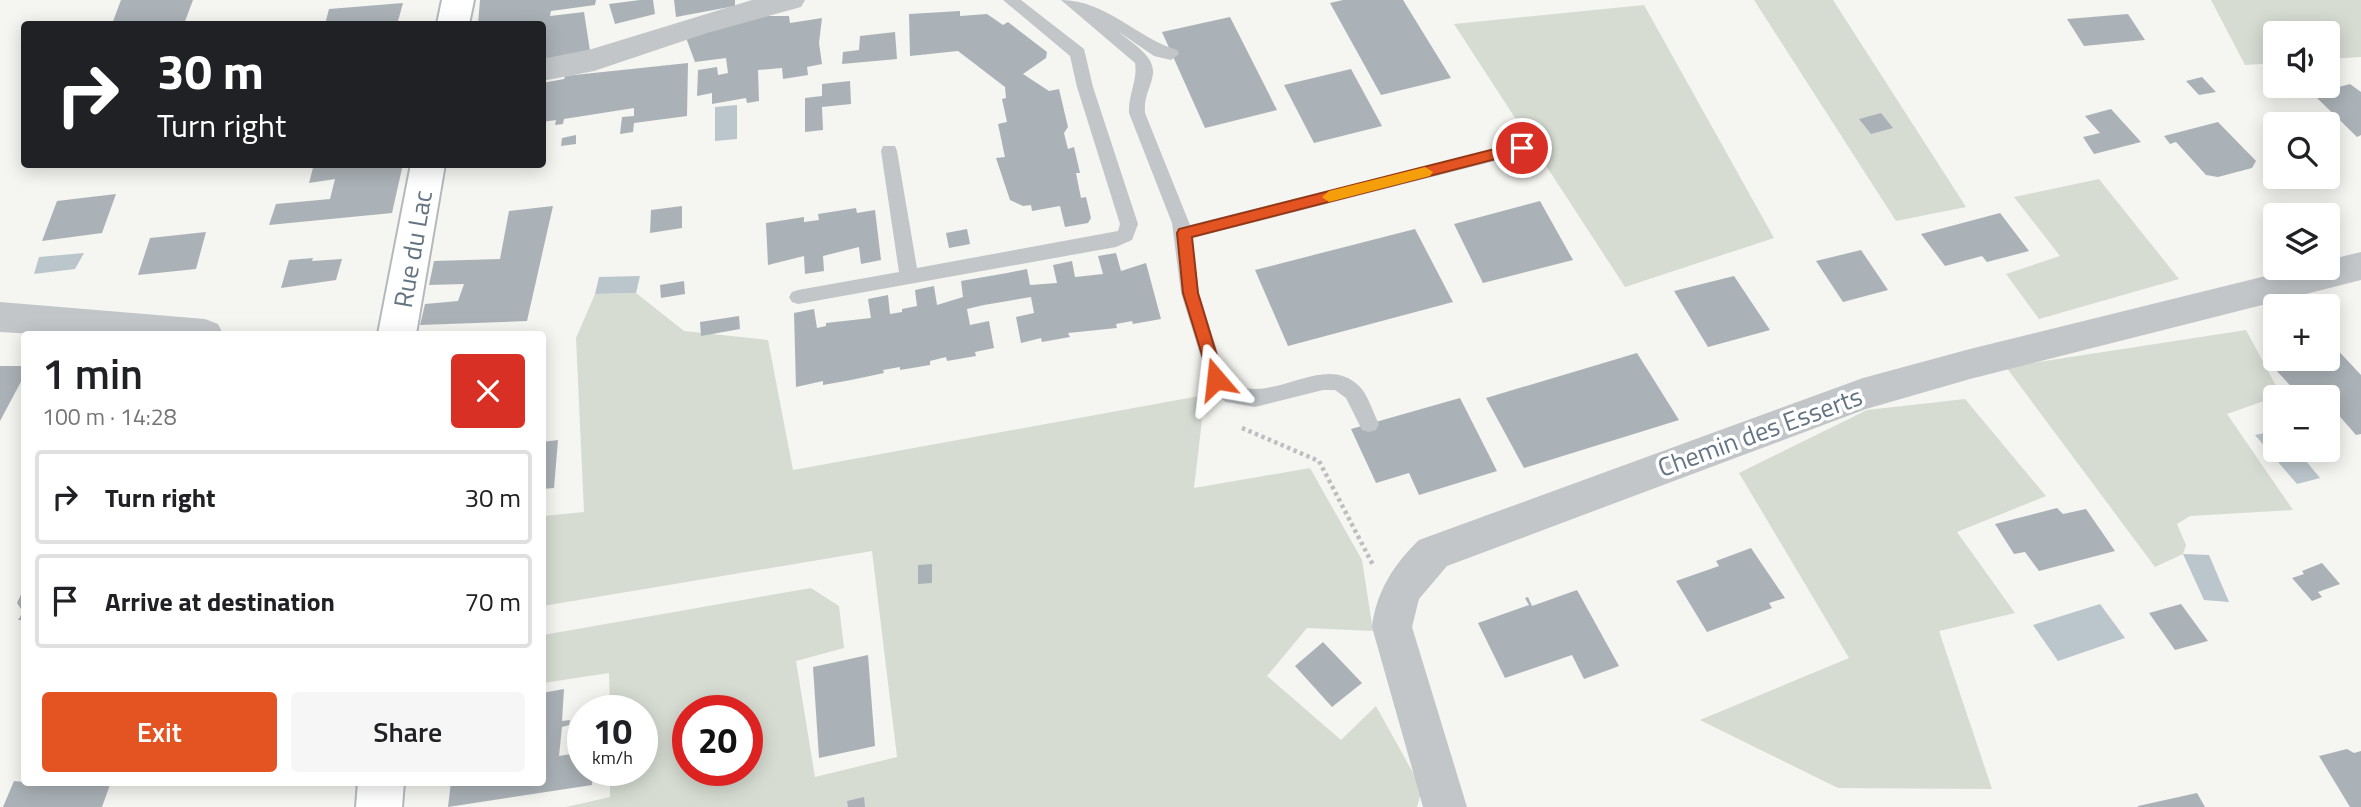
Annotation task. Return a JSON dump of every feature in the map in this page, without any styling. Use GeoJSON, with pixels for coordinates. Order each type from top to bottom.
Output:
{"type":"FeatureCollection","features":[{"type":"Feature","properties":{"kind":"street"},"geometry":{"type":"LineString","coordinates":[[454,21],[458,0]]}},
{"type":"Feature","properties":{"kind":"street"},"geometry":{"type":"LineString","coordinates":[[546,69],[594,60],[699,25],[790,0]]}},
{"type":"Feature","properties":{"kind":"street","name":"Rue du Lac"},"geometry":{"type":"LineString","coordinates":[[398,331],[427,168]]}},
{"type":"Feature","properties":{"kind":"street","name":"Chemin des Esserts"},"geometry":{"type":"LineString","coordinates":[[1394,607],[1414,571],[1445,546],[1863,394],[1970,364],[2361,266]]}},
{"type":"Feature","properties":{"kind":"street"},"geometry":{"type":"LineString","coordinates":[[0,317],[169,331]]}},
{"type":"Feature","properties":{"kind":"street"},"geometry":{"type":"LineString","coordinates":[[1394,607],[1392,627],[1445,807]]}},
{"type":"Feature","properties":{"kind":"street"},"geometry":{"type":"LineString","coordinates":[[379,807],[381,786]]}},
{"type":"Feature","properties":{"kind":"lane"},"geometry":{"type":"LineString","coordinates":[[798,297],[1116,240],[1128,232],[1129,224],[1085,87],[1079,53],[1011,0]]}},
{"type":"Feature","properties":{"kind":"lane"},"geometry":{"type":"LineString","coordinates":[[1074,5],[1112,20],[1160,52],[1171,54]]}},
{"type":"Feature","properties":{"kind":"lane"},"geometry":{"type":"LineString","coordinates":[[1074,5],[1134,51],[1144,64],[1145,73],[1136,97],[1137,113],[1184,233],[1190,293],[1216,379],[1226,393],[1240,399],[1255,400],[1323,382],[1338,382],[1353,392],[1369,424]]}},
{"type":"Feature","properties":{"kind":"lane"},"geometry":{"type":"LineString","coordinates":[[1184,233],[1522,148]]}},
{"type":"Feature","properties":{"kind":"lane"},"geometry":{"type":"LineString","coordinates":[[889,151],[909,277]]}},
{"type":"Feature","properties":{"kind":"path"},"geometry":{"type":"LineString","coordinates":[[1226,393],[1235,421],[1240,427],[1319,461],[1394,607]]}},
{"type":"Feature","properties":{"kind":"shaded area"},"geometry":{"type":"Polygon","coordinates":[[[1754,0],[1833,0],[1966,207],[1896,221],[1754,0]]]}},
{"type":"Feature","properties":{"kind":"shaded area"},"geometry":{"type":"Polygon","coordinates":[[[2211,0],[2361,0],[2361,57],[2340,58],[2340,21],[2263,21],[2263,64],[2245,65],[2211,0]]]}},
{"type":"Feature","properties":{"kind":"shaded area"},"geometry":{"type":"Polygon","coordinates":[[[1644,5],[1774,238],[1625,287],[1454,24],[1644,5]]]}},
{"type":"Feature","properties":{"kind":"shaded area"},"geometry":{"type":"Polygon","coordinates":[[[737,105],[737,139],[715,141],[715,107],[737,105]]]}},
{"type":"Feature","properties":{"kind":"shaded area"},"geometry":{"type":"Polygon","coordinates":[[[2099,179],[2179,279],[2039,319],[2006,274],[2060,256],[2014,197],[2099,179]]]}},
{"type":"Feature","properties":{"kind":"shaded area"},"geometry":{"type":"Polygon","coordinates":[[[84,253],[75,269],[34,274],[39,257],[84,253]]]}},
{"type":"Feature","properties":{"kind":"shaded area"},"geometry":{"type":"Polygon","coordinates":[[[640,276],[636,293],[595,294],[599,277],[640,276]]]}},
{"type":"Feature","properties":{"kind":"shaded area"},"geometry":{"type":"Polygon","coordinates":[[[636,293],[684,331],[768,340],[793,470],[1205,395],[1194,488],[1310,468],[1362,560],[1373,631],[1307,628],[1267,676],[1341,740],[1376,706],[1422,789],[1417,807],[566,807],[610,797],[610,786],[658,786],[658,695],[610,695],[609,673],[546,683],[546,634],[811,588],[839,606],[844,648],[796,661],[815,777],[897,757],[872,551],[546,605],[546,516],[584,512],[576,338],[595,294],[636,293]]]}},
{"type":"Feature","properties":{"kind":"shaded area"},"geometry":{"type":"Polygon","coordinates":[[[2246,330],[2263,362],[2263,371],[2268,371],[2276,385],[2263,385],[2263,401],[2227,414],[2293,510],[2190,516],[2177,524],[2186,545],[2183,554],[2155,567],[2006,367],[2246,330]]]}},
{"type":"Feature","properties":{"kind":"shaded area"},"geometry":{"type":"Polygon","coordinates":[[[1965,399],[2046,496],[1957,532],[2015,613],[1939,631],[1992,789],[1838,788],[1700,720],[1849,658],[1739,473],[1867,410],[1965,399]]]}},
{"type":"Feature","properties":{"kind":"shaded area"},"geometry":{"type":"Polygon","coordinates":[[[2263,433],[2263,444],[2255,435],[2263,433]]]}},
{"type":"Feature","properties":{"kind":"shaded area"},"geometry":{"type":"Polygon","coordinates":[[[2278,462],[2307,462],[2320,478],[2297,484],[2278,462]]]}},
{"type":"Feature","properties":{"kind":"shaded area"},"geometry":{"type":"Polygon","coordinates":[[[2183,554],[2209,555],[2229,602],[2204,600],[2183,554]]]}},
{"type":"Feature","properties":{"kind":"shaded area"},"geometry":{"type":"Polygon","coordinates":[[[2100,604],[2125,638],[2058,661],[2033,625],[2100,604]]]}},
{"type":"Feature","properties":{"kind":"building"},"geometry":{"type":"Polygon","coordinates":[[[121,0],[193,0],[185,21],[113,21],[121,0]]]}},
{"type":"Feature","properties":{"kind":"building"},"geometry":{"type":"Polygon","coordinates":[[[480,0],[596,0],[595,5],[551,11],[550,16],[584,12],[590,51],[546,59],[546,21],[478,21],[480,0]]]}},
{"type":"Feature","properties":{"kind":"building"},"geometry":{"type":"Polygon","coordinates":[[[653,0],[655,14],[615,24],[609,4],[653,0]]]}},
{"type":"Feature","properties":{"kind":"building"},"geometry":{"type":"Polygon","coordinates":[[[674,0],[735,0],[735,6],[676,17],[674,0]]]}},
{"type":"Feature","properties":{"kind":"building"},"geometry":{"type":"Polygon","coordinates":[[[1343,0],[1403,0],[1451,78],[1381,95],[1330,3],[1343,0]]]}},
{"type":"Feature","properties":{"kind":"building"},"geometry":{"type":"Polygon","coordinates":[[[403,3],[398,21],[326,21],[329,9],[403,3]]]}},
{"type":"Feature","properties":{"kind":"building"},"geometry":{"type":"Polygon","coordinates":[[[960,11],[960,16],[987,14],[1003,25],[1008,22],[1047,52],[1046,58],[1023,74],[1049,91],[1059,89],[1068,127],[1064,133],[1068,149],[1074,147],[1080,173],[1076,173],[1081,198],[1086,197],[1091,218],[1088,223],[1065,227],[1060,206],[1032,211],[1031,205],[1023,206],[1010,200],[996,158],[1005,157],[998,124],[1007,122],[1002,99],[1006,98],[1005,87],[958,51],[910,56],[909,14],[960,11]]]}},
{"type":"Feature","properties":{"kind":"building"},"geometry":{"type":"Polygon","coordinates":[[[2128,14],[2145,40],[2084,46],[2067,19],[2128,14]]]}},
{"type":"Feature","properties":{"kind":"building"},"geometry":{"type":"Polygon","coordinates":[[[766,16],[789,16],[790,23],[822,18],[819,43],[822,64],[807,67],[808,75],[783,79],[782,68],[758,70],[759,101],[747,103],[746,98],[712,104],[712,93],[697,96],[698,70],[717,67],[718,75],[728,73],[726,58],[695,62],[685,35],[766,16]]]}},
{"type":"Feature","properties":{"kind":"building"},"geometry":{"type":"Polygon","coordinates":[[[1230,17],[1277,110],[1205,128],[1162,32],[1230,17]]]}},
{"type":"Feature","properties":{"kind":"building"},"geometry":{"type":"Polygon","coordinates":[[[895,32],[897,59],[842,64],[843,52],[859,50],[860,36],[895,32]]]}},
{"type":"Feature","properties":{"kind":"building"},"geometry":{"type":"Polygon","coordinates":[[[688,63],[687,116],[634,123],[633,132],[620,134],[622,117],[634,116],[634,108],[564,119],[563,124],[555,125],[556,120],[546,121],[546,82],[564,79],[565,76],[688,63]]]}},
{"type":"Feature","properties":{"kind":"building"},"geometry":{"type":"Polygon","coordinates":[[[1351,69],[1382,126],[1314,143],[1284,85],[1351,69]]]}},
{"type":"Feature","properties":{"kind":"building"},"geometry":{"type":"Polygon","coordinates":[[[2202,77],[2216,92],[2199,95],[2186,81],[2202,77]]]}},
{"type":"Feature","properties":{"kind":"building"},"geometry":{"type":"Polygon","coordinates":[[[850,81],[851,104],[822,107],[823,130],[805,132],[805,98],[822,96],[822,84],[850,81]]]}},
{"type":"Feature","properties":{"kind":"building"},"geometry":{"type":"Polygon","coordinates":[[[2350,84],[2361,92],[2361,135],[2357,137],[2340,120],[2340,112],[2331,112],[2317,98],[2340,98],[2340,87],[2350,84]]]}},
{"type":"Feature","properties":{"kind":"building"},"geometry":{"type":"Polygon","coordinates":[[[2111,109],[2141,142],[2094,154],[2083,137],[2100,133],[2085,116],[2111,109]]]}},
{"type":"Feature","properties":{"kind":"building"},"geometry":{"type":"Polygon","coordinates":[[[1881,113],[1893,128],[1871,134],[1859,119],[1881,113]]]}},
{"type":"Feature","properties":{"kind":"building"},"geometry":{"type":"Polygon","coordinates":[[[2218,122],[2256,161],[2252,168],[2218,177],[2206,175],[2176,142],[2170,144],[2164,136],[2218,122]]]}},
{"type":"Feature","properties":{"kind":"building"},"geometry":{"type":"Polygon","coordinates":[[[576,135],[576,144],[561,146],[562,138],[576,135]]]}},
{"type":"Feature","properties":{"kind":"building"},"geometry":{"type":"Polygon","coordinates":[[[313,168],[402,168],[392,213],[269,225],[276,204],[330,199],[335,179],[309,183],[313,168]]]}},
{"type":"Feature","properties":{"kind":"building"},"geometry":{"type":"Polygon","coordinates":[[[116,194],[102,233],[42,241],[57,201],[116,194]]]}},
{"type":"Feature","properties":{"kind":"building"},"geometry":{"type":"Polygon","coordinates":[[[1540,201],[1573,260],[1483,283],[1454,224],[1540,201]]]}},
{"type":"Feature","properties":{"kind":"building"},"geometry":{"type":"Polygon","coordinates":[[[553,206],[527,321],[420,325],[425,304],[458,301],[464,284],[429,285],[434,261],[500,259],[509,211],[553,206]]]}},
{"type":"Feature","properties":{"kind":"building"},"geometry":{"type":"Polygon","coordinates":[[[682,206],[682,228],[650,233],[651,210],[682,206]]]}},
{"type":"Feature","properties":{"kind":"building"},"geometry":{"type":"Polygon","coordinates":[[[856,208],[857,213],[875,210],[881,260],[861,264],[859,247],[823,256],[824,271],[805,274],[804,256],[768,265],[766,223],[804,217],[804,222],[819,220],[818,214],[856,208]]]}},
{"type":"Feature","properties":{"kind":"building"},"geometry":{"type":"Polygon","coordinates":[[[2000,213],[2029,251],[1987,262],[1982,256],[1945,266],[1921,234],[2000,213]]]}},
{"type":"Feature","properties":{"kind":"building"},"geometry":{"type":"Polygon","coordinates":[[[967,229],[970,244],[949,248],[946,233],[967,229]]]}},
{"type":"Feature","properties":{"kind":"building"},"geometry":{"type":"Polygon","coordinates":[[[1415,229],[1453,302],[1288,346],[1255,270],[1415,229]]]}},
{"type":"Feature","properties":{"kind":"building"},"geometry":{"type":"Polygon","coordinates":[[[206,232],[196,269],[138,275],[150,238],[206,232]]]}},
{"type":"Feature","properties":{"kind":"building"},"geometry":{"type":"Polygon","coordinates":[[[1861,250],[1888,290],[1843,302],[1816,261],[1861,250]]]}},
{"type":"Feature","properties":{"kind":"building"},"geometry":{"type":"Polygon","coordinates":[[[1116,253],[1121,271],[1146,263],[1161,319],[1133,324],[1132,321],[1116,324],[1117,328],[1068,333],[1070,337],[1042,342],[1041,338],[1021,343],[1016,317],[1034,313],[1031,297],[984,305],[967,309],[970,325],[989,321],[994,348],[975,352],[976,356],[947,361],[946,357],[930,361],[930,365],[900,370],[900,367],[851,380],[823,385],[823,381],[796,387],[794,313],[814,309],[817,328],[826,326],[826,323],[871,318],[868,299],[888,295],[890,314],[902,312],[902,309],[917,306],[915,290],[934,286],[937,305],[963,297],[961,281],[1027,269],[1030,285],[1057,283],[1053,265],[1072,261],[1075,277],[1103,274],[1098,256],[1116,253]]]}},
{"type":"Feature","properties":{"kind":"building"},"geometry":{"type":"Polygon","coordinates":[[[313,258],[312,261],[342,259],[336,280],[281,288],[289,260],[313,258]]]}},
{"type":"Feature","properties":{"kind":"building"},"geometry":{"type":"Polygon","coordinates":[[[1734,276],[1770,330],[1708,347],[1674,291],[1734,276]]]}},
{"type":"Feature","properties":{"kind":"building"},"geometry":{"type":"Polygon","coordinates":[[[684,281],[685,294],[661,298],[660,285],[684,281]]]}},
{"type":"Feature","properties":{"kind":"building"},"geometry":{"type":"Polygon","coordinates":[[[739,316],[740,329],[701,336],[700,322],[739,316]]]}},
{"type":"Feature","properties":{"kind":"building"},"geometry":{"type":"Polygon","coordinates":[[[1637,353],[1679,420],[1524,468],[1486,398],[1637,353]]]}},
{"type":"Feature","properties":{"kind":"building"},"geometry":{"type":"Polygon","coordinates":[[[2340,353],[2361,375],[2361,434],[2356,435],[2340,417],[2340,385],[2290,385],[2277,371],[2340,371],[2340,353]]]}},
{"type":"Feature","properties":{"kind":"building"},"geometry":{"type":"Polygon","coordinates":[[[0,366],[21,366],[21,382],[0,421],[0,366]]]}},
{"type":"Feature","properties":{"kind":"building"},"geometry":{"type":"Polygon","coordinates":[[[1460,398],[1497,471],[1419,495],[1409,473],[1376,483],[1351,429],[1460,398]]]}},
{"type":"Feature","properties":{"kind":"building"},"geometry":{"type":"Polygon","coordinates":[[[558,440],[554,488],[546,489],[546,442],[558,440]]]}},
{"type":"Feature","properties":{"kind":"building"},"geometry":{"type":"Polygon","coordinates":[[[2057,508],[2063,514],[2086,509],[2115,551],[2039,571],[2025,552],[2014,554],[1995,524],[2057,508]]]}},
{"type":"Feature","properties":{"kind":"building"},"geometry":{"type":"Polygon","coordinates":[[[1751,548],[1785,598],[1769,603],[1772,608],[1707,632],[1676,581],[1719,566],[1716,561],[1751,548]]]}},
{"type":"Feature","properties":{"kind":"building"},"geometry":{"type":"Polygon","coordinates":[[[2322,563],[2340,584],[2318,592],[2322,597],[2312,601],[2292,578],[2322,563]]]}},
{"type":"Feature","properties":{"kind":"building"},"geometry":{"type":"Polygon","coordinates":[[[932,564],[932,583],[918,584],[918,565],[932,564]]]}},
{"type":"Feature","properties":{"kind":"building"},"geometry":{"type":"Polygon","coordinates":[[[1577,590],[1619,666],[1584,679],[1572,655],[1505,678],[1478,623],[1529,605],[1525,598],[1528,597],[1532,606],[1577,590]]]}},
{"type":"Feature","properties":{"kind":"building"},"geometry":{"type":"Polygon","coordinates":[[[2181,604],[2208,641],[2175,650],[2149,613],[2181,604]]]}},
{"type":"Feature","properties":{"kind":"building"},"geometry":{"type":"Polygon","coordinates":[[[1323,642],[1362,683],[1332,707],[1295,666],[1323,642]]]}},
{"type":"Feature","properties":{"kind":"building"},"geometry":{"type":"Polygon","coordinates":[[[868,655],[875,746],[819,758],[813,667],[868,655]]]}},
{"type":"Feature","properties":{"kind":"building"},"geometry":{"type":"Polygon","coordinates":[[[564,689],[562,721],[567,720],[567,726],[562,727],[559,756],[567,755],[567,786],[585,786],[448,807],[451,786],[546,786],[546,692],[564,689]]]}},
{"type":"Feature","properties":{"kind":"building"},"geometry":{"type":"Polygon","coordinates":[[[2347,749],[2354,753],[2361,751],[2361,807],[2350,807],[2319,756],[2347,749]]]}},
{"type":"Feature","properties":{"kind":"building"},"geometry":{"type":"Polygon","coordinates":[[[14,781],[21,782],[21,786],[110,786],[102,807],[3,807],[14,781]]]}},
{"type":"Feature","properties":{"kind":"building"},"geometry":{"type":"Polygon","coordinates":[[[2197,793],[2205,807],[2138,807],[2138,806],[2197,793]]]}},
{"type":"Feature","properties":{"kind":"building"},"geometry":{"type":"Polygon","coordinates":[[[864,797],[865,807],[848,807],[847,801],[864,797]]]}},
{"type":"Feature","properties":{"kind":"slow traffic"},"geometry":{"type":"LineString","coordinates":[[1329,197],[1425,172]]}},
{"type":"Feature","properties":{"kind":"route"},"geometry":{"type":"LineString","coordinates":[[1216,379],[1190,293],[1184,233],[1522,148]]}}]}
